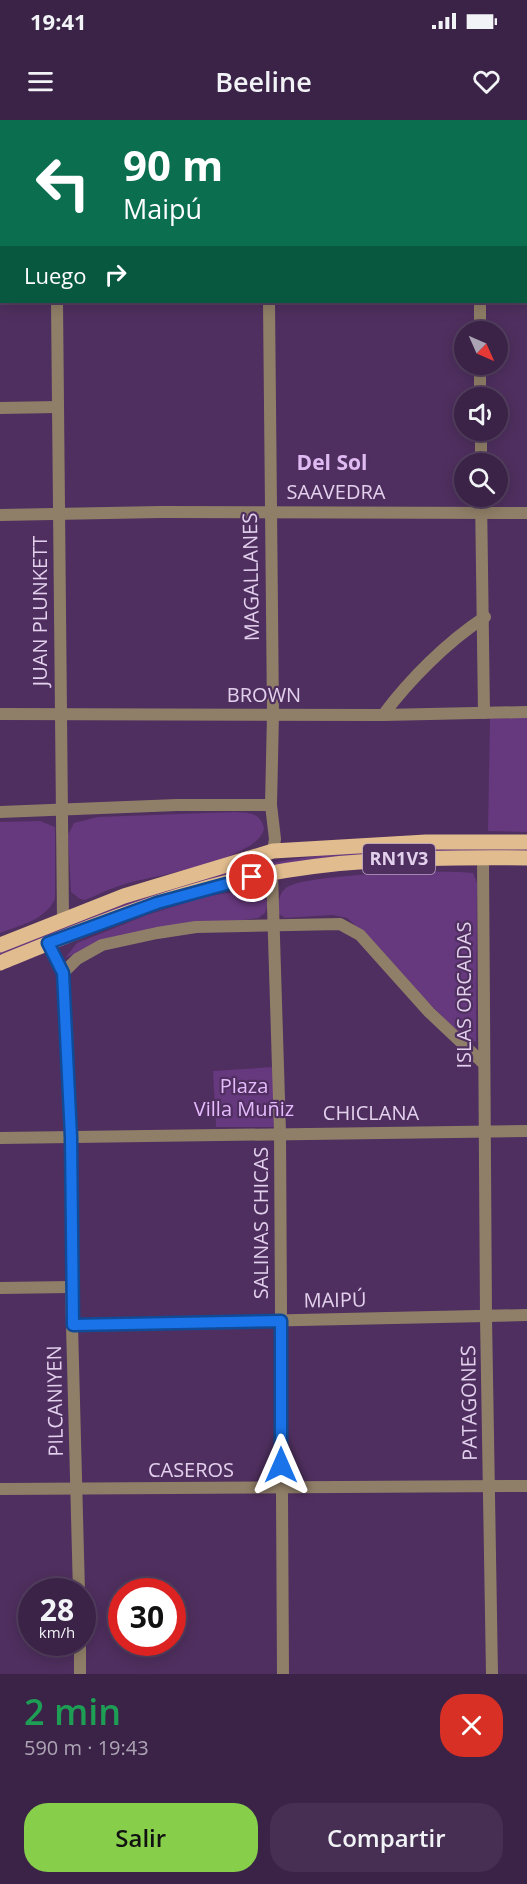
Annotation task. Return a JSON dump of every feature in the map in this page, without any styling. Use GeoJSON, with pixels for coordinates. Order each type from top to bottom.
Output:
{"type":"FeatureCollection","features":[{"type":"Feature","properties":{"kind":"main road","name":"RN1V3"},"geometry":{"type":"LineString","coordinates":[[0,945],[124,896],[273,851],[426,842],[527,842]]}},
{"type":"Feature","properties":{"kind":"main road","name":"RN1V3"},"geometry":{"type":"LineString","coordinates":[[0,963],[157,903],[232,881],[272,873],[402,859],[527,858]]}},
{"type":"Feature","properties":{"kind":"street","name":"JUAN PLUNKETT"},"geometry":{"type":"LineString","coordinates":[[57,303],[63,920]]}},
{"type":"Feature","properties":{"kind":"street","name":"MAGALLANES"},"geometry":{"type":"LineString","coordinates":[[269,303],[273,714],[271,805],[275,839],[273,851]]}},
{"type":"Feature","properties":{"kind":"street"},"geometry":{"type":"LineString","coordinates":[[480,303],[480,321]]}},
{"type":"Feature","properties":{"kind":"street"},"geometry":{"type":"LineString","coordinates":[[0,408],[58,407]]}},
{"type":"Feature","properties":{"kind":"street"},"geometry":{"type":"LineString","coordinates":[[481,507],[485,617],[484,713]]}},
{"type":"Feature","properties":{"kind":"street","name":"SAAVEDRA"},"geometry":{"type":"LineString","coordinates":[[0,515],[270,512],[527,513]]}},
{"type":"Feature","properties":{"kind":"street"},"geometry":{"type":"LineString","coordinates":[[383,715],[399,694],[467,628],[485,617]]}},
{"type":"Feature","properties":{"kind":"street","name":"BROWN"},"geometry":{"type":"LineString","coordinates":[[0,714],[383,715],[527,712]]}},
{"type":"Feature","properties":{"kind":"street"},"geometry":{"type":"LineString","coordinates":[[0,812],[177,805],[271,805]]}},
{"type":"Feature","properties":{"kind":"street","name":"ISLAS ORCADAS"},"geometry":{"type":"LineString","coordinates":[[483,858],[483,1063],[486,1131]]}},
{"type":"Feature","properties":{"kind":"street"},"geometry":{"type":"LineString","coordinates":[[272,873],[280,1132]]}},
{"type":"Feature","properties":{"kind":"street"},"geometry":{"type":"LineString","coordinates":[[63,973],[77,958],[102,945],[135,937],[196,927],[330,923],[348,927],[360,935],[429,1012],[483,1063]]}},
{"type":"Feature","properties":{"kind":"street"},"geometry":{"type":"LineString","coordinates":[[48,943],[63,973],[71,1137]]}},
{"type":"Feature","properties":{"kind":"street","name":"PATAGONES"},"geometry":{"type":"LineString","coordinates":[[486,1131],[486,1317],[492,1674]]}},
{"type":"Feature","properties":{"kind":"street","name":"CHICLANA"},"geometry":{"type":"LineString","coordinates":[[0,1138],[280,1132],[527,1131]]}},
{"type":"Feature","properties":{"kind":"street","name":"SALINAS CHICAS"},"geometry":{"type":"LineString","coordinates":[[280,1132],[283,1674]]}},
{"type":"Feature","properties":{"kind":"street","name":"PILCANIYEN"},"geometry":{"type":"LineString","coordinates":[[71,1137],[71,1287],[79,1578]]}},
{"type":"Feature","properties":{"kind":"street"},"geometry":{"type":"LineString","coordinates":[[0,1288],[71,1287]]}},
{"type":"Feature","properties":{"kind":"street","name":"MAIPÚ"},"geometry":{"type":"LineString","coordinates":[[73,1325],[527,1315]]}},
{"type":"Feature","properties":{"kind":"street","name":"CASEROS"},"geometry":{"type":"LineString","coordinates":[[0,1489],[527,1486]]}},
{"type":"Feature","properties":{"kind":"street"},"geometry":{"type":"LineString","coordinates":[[80,1656],[80,1674]]}},
{"type":"Feature","properties":{"kind":"green space"},"geometry":{"type":"Polygon","coordinates":[[[490,718],[527,718],[527,832],[488,831],[490,718]]]}},
{"type":"Feature","properties":{"kind":"green space"},"geometry":{"type":"Polygon","coordinates":[[[235,812],[257,816],[264,828],[258,839],[245,849],[182,871],[123,885],[85,900],[71,892],[68,835],[74,823],[98,817],[235,812]]]}},
{"type":"Feature","properties":{"kind":"green space"},"geometry":{"type":"Polygon","coordinates":[[[40,821],[55,827],[55,899],[39,917],[0,933],[0,822],[40,821]]]}},
{"type":"Feature","properties":{"kind":"green space"},"geometry":{"type":"Polygon","coordinates":[[[527,848],[527,853],[271,867],[0,957],[0,951],[122,905],[246,868],[316,856],[351,853],[421,849],[527,848]]]}},
{"type":"Feature","properties":{"kind":"green space"},"geometry":{"type":"Polygon","coordinates":[[[473,873],[477,883],[476,1042],[465,1039],[416,990],[374,942],[347,918],[332,915],[285,918],[279,914],[279,902],[285,888],[303,882],[379,874],[473,873]]]}},
{"type":"Feature","properties":{"kind":"green space"},"geometry":{"type":"Polygon","coordinates":[[[257,888],[268,903],[265,913],[258,918],[106,940],[65,958],[77,943],[147,915],[204,897],[257,888]]]}},
{"type":"Feature","properties":{"kind":"green space","name":"Plaza Villa Muñiz"},"geometry":{"type":"Polygon","coordinates":[[[273,1067],[274,1127],[216,1127],[213,1071],[273,1067]]]}},
{"type":"Feature","properties":{"kind":"district","name":"Del Sol"},"geometry":{"type":"Point","coordinates":[332,463]}},
{"type":"Feature","properties":{"kind":"route"},"geometry":{"type":"LineString","coordinates":[[252,877],[157,903],[48,943],[63,973],[71,1137],[73,1325],[281,1321],[281,1465]]}}]}
